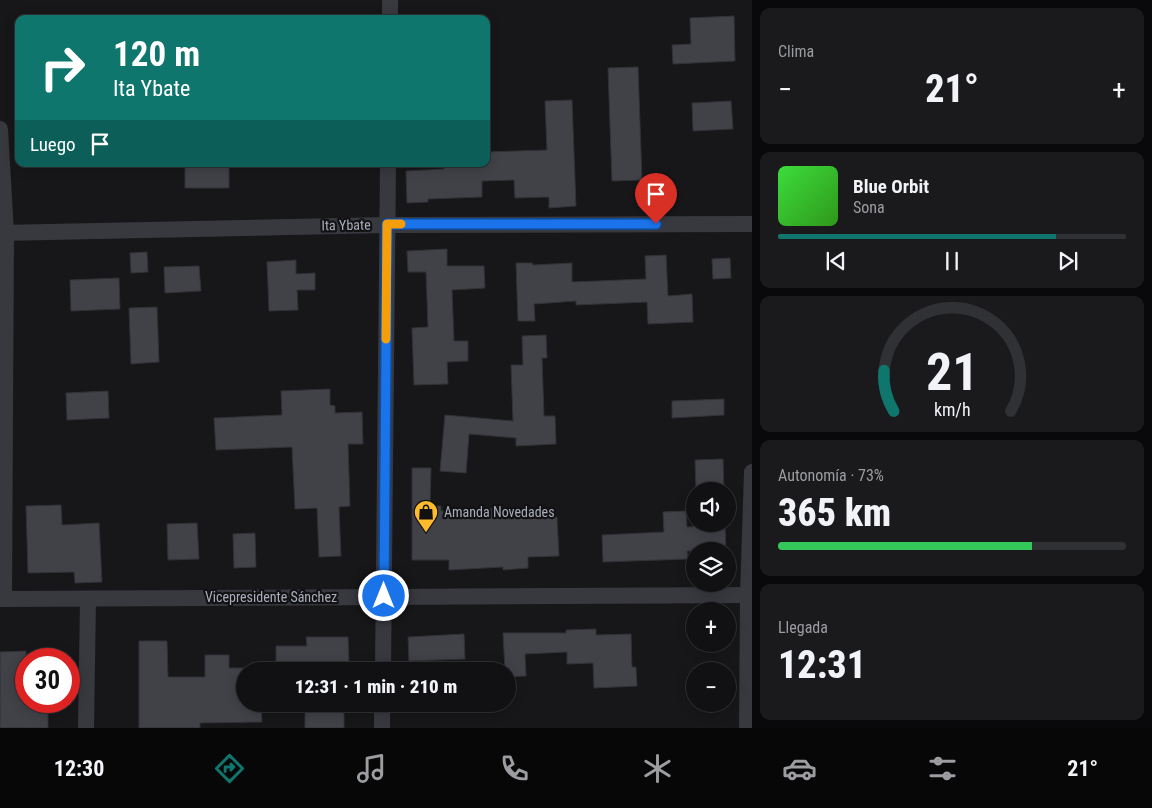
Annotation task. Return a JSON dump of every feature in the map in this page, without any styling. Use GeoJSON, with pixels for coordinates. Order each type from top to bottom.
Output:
{"type":"FeatureCollection","features":[{"type":"Feature","properties":{"kind":"street"},"geometry":{"type":"LineString","coordinates":[[390,0],[390,15]]}},
{"type":"Feature","properties":{"kind":"street"},"geometry":{"type":"LineString","coordinates":[[0,129],[3,233],[2,599]]}},
{"type":"Feature","properties":{"kind":"street"},"geometry":{"type":"LineString","coordinates":[[383,662],[388,167]]}},
{"type":"Feature","properties":{"kind":"street","name":"Ita Ybate"},"geometry":{"type":"LineString","coordinates":[[3,233],[387,224],[752,224]]}},
{"type":"Feature","properties":{"kind":"street"},"geometry":{"type":"LineString","coordinates":[[747,728],[752,472]]}},
{"type":"Feature","properties":{"kind":"street","name":"Vicepresidente Sánchez"},"geometry":{"type":"LineString","coordinates":[[2,599],[750,595]]}},
{"type":"Feature","properties":{"kind":"street"},"geometry":{"type":"LineString","coordinates":[[86,728],[88,599]]}},
{"type":"Feature","properties":{"kind":"street"},"geometry":{"type":"LineString","coordinates":[[382,712],[382,728]]}},
{"type":"Feature","properties":{"kind":"building"},"geometry":{"type":"Polygon","coordinates":[[[734,16],[735,61],[673,64],[672,45],[691,44],[690,18],[734,16]]]}},
{"type":"Feature","properties":{"kind":"building"},"geometry":{"type":"Polygon","coordinates":[[[638,67],[642,180],[612,181],[608,68],[638,67]]]}},
{"type":"Feature","properties":{"kind":"building"},"geometry":{"type":"Polygon","coordinates":[[[572,100],[576,206],[549,208],[549,197],[515,198],[514,180],[482,181],[482,197],[428,199],[428,202],[407,203],[406,171],[444,169],[444,167],[490,167],[490,152],[547,150],[545,101],[572,100]]]}},
{"type":"Feature","properties":{"kind":"building"},"geometry":{"type":"Polygon","coordinates":[[[731,101],[733,129],[693,131],[692,103],[731,101]]]}},
{"type":"Feature","properties":{"kind":"building"},"geometry":{"type":"Polygon","coordinates":[[[185,167],[229,167],[229,188],[185,188],[185,167]]]}},
{"type":"Feature","properties":{"kind":"building"},"geometry":{"type":"Polygon","coordinates":[[[447,249],[447,266],[484,266],[485,288],[452,290],[454,341],[468,341],[468,361],[447,362],[448,384],[414,385],[412,328],[428,327],[426,272],[408,272],[407,251],[447,249]]]}},
{"type":"Feature","properties":{"kind":"building"},"geometry":{"type":"Polygon","coordinates":[[[147,252],[148,272],[131,273],[130,253],[147,252]]]}},
{"type":"Feature","properties":{"kind":"building"},"geometry":{"type":"Polygon","coordinates":[[[666,255],[668,296],[692,294],[693,322],[648,324],[647,302],[576,305],[576,301],[534,304],[535,321],[518,321],[516,263],[532,263],[533,265],[572,263],[572,282],[646,279],[645,256],[666,255]]]}},
{"type":"Feature","properties":{"kind":"building"},"geometry":{"type":"Polygon","coordinates":[[[730,258],[731,278],[713,279],[712,259],[730,258]]]}},
{"type":"Feature","properties":{"kind":"building"},"geometry":{"type":"Polygon","coordinates":[[[296,260],[296,274],[315,273],[315,290],[297,290],[298,310],[269,311],[267,262],[296,260]]]}},
{"type":"Feature","properties":{"kind":"building"},"geometry":{"type":"Polygon","coordinates":[[[199,266],[201,291],[165,293],[164,267],[199,266]]]}},
{"type":"Feature","properties":{"kind":"building"},"geometry":{"type":"Polygon","coordinates":[[[119,278],[120,309],[71,311],[70,280],[119,278]]]}},
{"type":"Feature","properties":{"kind":"building"},"geometry":{"type":"Polygon","coordinates":[[[157,307],[159,362],[131,364],[129,308],[157,307]]]}},
{"type":"Feature","properties":{"kind":"building"},"geometry":{"type":"Polygon","coordinates":[[[546,335],[547,358],[542,358],[544,416],[555,416],[556,444],[516,446],[516,438],[469,434],[466,473],[440,471],[445,415],[513,421],[511,365],[523,365],[522,336],[546,335]]]}},
{"type":"Feature","properties":{"kind":"building"},"geometry":{"type":"Polygon","coordinates":[[[330,389],[330,405],[335,406],[335,413],[362,412],[363,444],[348,444],[350,506],[339,507],[341,556],[319,557],[317,508],[295,509],[292,447],[216,450],[214,418],[282,415],[281,391],[330,389]]]}},
{"type":"Feature","properties":{"kind":"building"},"geometry":{"type":"Polygon","coordinates":[[[108,391],[109,418],[67,420],[66,393],[108,391]]]}},
{"type":"Feature","properties":{"kind":"building"},"geometry":{"type":"Polygon","coordinates":[[[724,399],[724,415],[672,418],[672,401],[724,399]]]}},
{"type":"Feature","properties":{"kind":"building"},"geometry":{"type":"Polygon","coordinates":[[[723,459],[724,482],[696,482],[695,460],[723,459]]]}},
{"type":"Feature","properties":{"kind":"building"},"geometry":{"type":"Polygon","coordinates":[[[412,468],[431,468],[430,506],[441,506],[441,511],[503,508],[503,519],[557,517],[559,556],[528,557],[528,568],[503,570],[503,567],[449,570],[449,560],[412,560],[412,468]]]}},
{"type":"Feature","properties":{"kind":"building"},"geometry":{"type":"Polygon","coordinates":[[[61,505],[62,525],[99,523],[102,582],[75,583],[74,572],[28,573],[26,506],[61,505]]]}},
{"type":"Feature","properties":{"kind":"building"},"geometry":{"type":"Polygon","coordinates":[[[686,511],[686,532],[725,532],[726,542],[686,542],[686,559],[603,562],[602,535],[664,532],[663,512],[686,511]]]}},
{"type":"Feature","properties":{"kind":"building"},"geometry":{"type":"Polygon","coordinates":[[[197,523],[199,559],[168,560],[167,524],[197,523]]]}},
{"type":"Feature","properties":{"kind":"building"},"geometry":{"type":"Polygon","coordinates":[[[255,533],[256,567],[234,568],[233,534],[255,533]]]}},
{"type":"Feature","properties":{"kind":"building"},"geometry":{"type":"Polygon","coordinates":[[[596,629],[596,635],[631,634],[632,667],[636,667],[637,686],[594,688],[593,663],[567,664],[567,652],[525,654],[526,676],[516,677],[516,662],[505,662],[503,633],[566,633],[566,630],[596,629]]]}},
{"type":"Feature","properties":{"kind":"building"},"geometry":{"type":"Polygon","coordinates":[[[464,634],[465,659],[409,661],[408,637],[464,634]]]}},
{"type":"Feature","properties":{"kind":"building"},"geometry":{"type":"Polygon","coordinates":[[[306,637],[348,637],[349,662],[276,662],[276,646],[307,646],[306,637]]]}},
{"type":"Feature","properties":{"kind":"building"},"geometry":{"type":"Polygon","coordinates":[[[139,641],[167,641],[168,677],[205,677],[205,655],[229,655],[229,668],[236,668],[236,712],[261,712],[262,722],[200,723],[200,728],[139,728],[139,641]]]}},
{"type":"Feature","properties":{"kind":"building"},"geometry":{"type":"Polygon","coordinates":[[[15,651],[15,713],[48,713],[48,728],[0,728],[0,652],[15,651]]]}},
{"type":"Feature","properties":{"kind":"building"},"geometry":{"type":"Polygon","coordinates":[[[305,712],[344,712],[344,728],[305,728],[305,712]]]}},
{"type":"Feature","properties":{"kind":"slow traffic"},"geometry":{"type":"LineString","coordinates":[[386,339],[387,224],[401,224]]}},
{"type":"Feature","properties":{"kind":"place","name":"Amanda Novedades"},"geometry":{"type":"Point","coordinates":[426,533]}},
{"type":"Feature","properties":{"kind":"route"},"geometry":{"type":"LineString","coordinates":[[384,596],[387,224],[656,224]]}}]}
